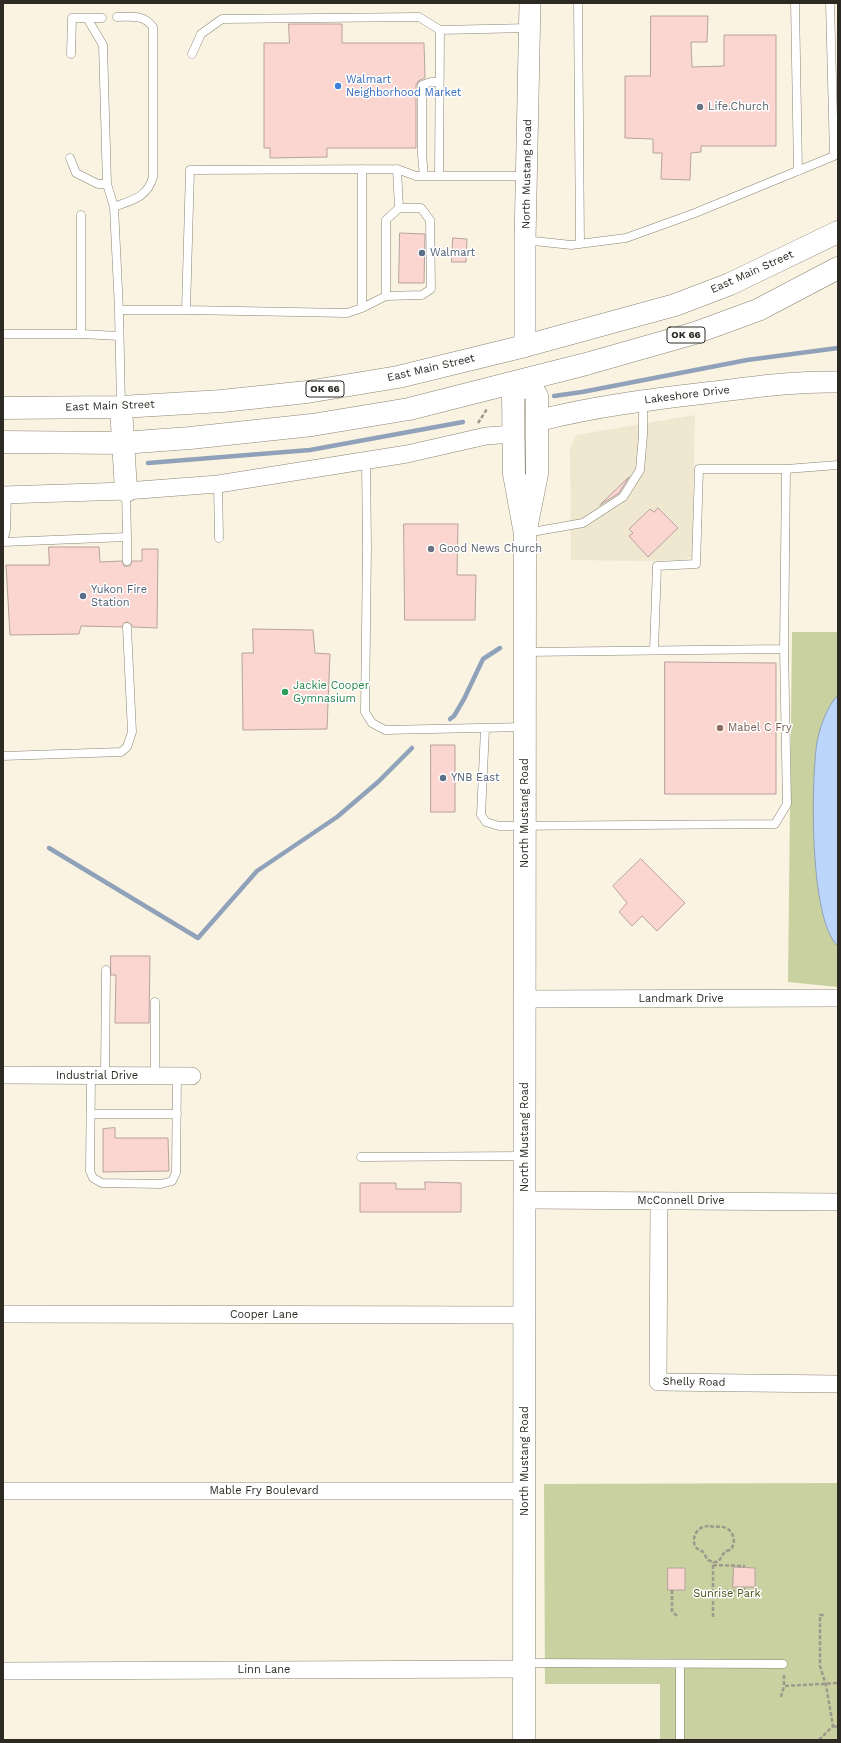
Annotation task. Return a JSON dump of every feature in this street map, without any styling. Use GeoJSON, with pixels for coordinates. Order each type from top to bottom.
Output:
{"type":"FeatureCollection","features":[{"type":"Feature","properties":{"kind":"main road","name":"East Main Street"},"geometry":{"type":"LineString","coordinates":[[3,408],[121,408],[222,401],[307,392],[398,377],[525,346],[682,302],[730,284],[838,232]]}},
{"type":"Feature","properties":{"kind":"main road","name":"OK 66"},"geometry":{"type":"LineString","coordinates":[[3,442],[122,443],[312,425],[409,409],[526,380],[695,333],[758,310],[838,268]]}},
{"type":"Feature","properties":{"kind":"main road"},"geometry":{"type":"LineString","coordinates":[[811,282],[838,280]]}},
{"type":"Feature","properties":{"kind":"main road"},"geometry":{"type":"LineString","coordinates":[[525,346],[526,380]]}},
{"type":"Feature","properties":{"kind":"main road","name":"North Mustang Road"},"geometry":{"type":"LineString","coordinates":[[524,1740],[525,534],[514,474],[513,396],[526,380],[537,396],[537,474],[525,534]]}},
{"type":"Feature","properties":{"kind":"main road"},"geometry":{"type":"LineString","coordinates":[[121,408],[126,491]]}},
{"type":"Feature","properties":{"kind":"street","name":"North Mustang Road"},"geometry":{"type":"LineString","coordinates":[[525,346],[525,240],[530,3]]}},
{"type":"Feature","properties":{"kind":"street","name":"Lakeshore Drive"},"geometry":{"type":"LineString","coordinates":[[537,421],[643,400],[806,381],[838,382]]}},
{"type":"Feature","properties":{"kind":"street"},"geometry":{"type":"LineString","coordinates":[[5,495],[126,491],[218,484],[407,454],[486,436],[513,434]]}},
{"type":"Feature","properties":{"kind":"street","name":"Landmark Drive"},"geometry":{"type":"LineString","coordinates":[[525,999],[838,998]]}},
{"type":"Feature","properties":{"kind":"street","name":"Industrial Drive"},"geometry":{"type":"LineString","coordinates":[[3,1076],[184,1076]]}},
{"type":"Feature","properties":{"kind":"street","name":"McConnell Drive"},"geometry":{"type":"LineString","coordinates":[[525,1200],[838,1202]]}},
{"type":"Feature","properties":{"kind":"street","name":"Shelly Road"},"geometry":{"type":"LineString","coordinates":[[660,1202],[658,1382],[838,1384]]}},
{"type":"Feature","properties":{"kind":"street","name":"Cooper Lane"},"geometry":{"type":"LineString","coordinates":[[3,1314],[525,1315]]}},
{"type":"Feature","properties":{"kind":"street","name":"Mable Fry Boulevard"},"geometry":{"type":"LineString","coordinates":[[3,1491],[524,1491]]}},
{"type":"Feature","properties":{"kind":"street","name":"Linn Lane"},"geometry":{"type":"LineString","coordinates":[[3,1671],[524,1666]]}},
{"type":"Feature","properties":{"kind":"lane"},"geometry":{"type":"LineString","coordinates":[[578,3],[580,244]]}},
{"type":"Feature","properties":{"kind":"lane"},"geometry":{"type":"LineString","coordinates":[[795,3],[798,171]]}},
{"type":"Feature","properties":{"kind":"lane"},"geometry":{"type":"LineString","coordinates":[[525,240],[571,245],[626,238],[695,213],[834,156],[830,3]]}},
{"type":"Feature","properties":{"kind":"lane"},"geometry":{"type":"LineString","coordinates":[[114,207],[138,199],[150,187],[152,177],[152,27],[149,22],[141,17],[116,17]]}},
{"type":"Feature","properties":{"kind":"lane"},"geometry":{"type":"LineString","coordinates":[[192,54],[201,34],[222,19],[419,17],[440,30],[529,28]]}},
{"type":"Feature","properties":{"kind":"lane"},"geometry":{"type":"LineString","coordinates":[[71,54],[72,18],[102,18]]}},
{"type":"Feature","properties":{"kind":"lane"},"geometry":{"type":"LineString","coordinates":[[87,18],[103,45],[107,184],[114,207],[119,310],[121,408]]}},
{"type":"Feature","properties":{"kind":"lane"},"geometry":{"type":"LineString","coordinates":[[439,176],[440,30]]}},
{"type":"Feature","properties":{"kind":"lane"},"geometry":{"type":"LineString","coordinates":[[424,176],[422,155],[422,85],[431,82],[439,82]]}},
{"type":"Feature","properties":{"kind":"lane"},"geometry":{"type":"LineString","coordinates":[[70,158],[76,172],[98,184],[107,184]]}},
{"type":"Feature","properties":{"kind":"lane"},"geometry":{"type":"LineString","coordinates":[[362,169],[362,308]]}},
{"type":"Feature","properties":{"kind":"lane"},"geometry":{"type":"LineString","coordinates":[[186,310],[190,170],[397,169],[416,176],[527,176]]}},
{"type":"Feature","properties":{"kind":"lane"},"geometry":{"type":"LineString","coordinates":[[397,169],[399,208]]}},
{"type":"Feature","properties":{"kind":"lane"},"geometry":{"type":"LineString","coordinates":[[119,310],[347,313],[362,308],[386,296],[422,296],[431,289],[430,220],[421,208],[399,208],[386,220],[386,296]]}},
{"type":"Feature","properties":{"kind":"lane"},"geometry":{"type":"LineString","coordinates":[[81,215],[81,334]]}},
{"type":"Feature","properties":{"kind":"lane"},"geometry":{"type":"LineString","coordinates":[[6,334],[81,334],[119,336]]}},
{"type":"Feature","properties":{"kind":"lane"},"geometry":{"type":"LineString","coordinates":[[525,534],[583,523],[623,497],[640,470],[644,435],[643,400]]}},
{"type":"Feature","properties":{"kind":"lane"},"geometry":{"type":"LineString","coordinates":[[366,461],[367,546],[365,712],[372,723],[385,730],[525,727]]}},
{"type":"Feature","properties":{"kind":"lane"},"geometry":{"type":"LineString","coordinates":[[654,650],[657,566],[696,564],[699,469],[786,469],[838,465]]}},
{"type":"Feature","properties":{"kind":"lane"},"geometry":{"type":"LineString","coordinates":[[485,729],[481,815],[486,822],[499,826],[775,824],[787,804],[784,649],[786,469]]}},
{"type":"Feature","properties":{"kind":"lane"},"geometry":{"type":"LineString","coordinates":[[218,484],[219,538]]}},
{"type":"Feature","properties":{"kind":"lane"},"geometry":{"type":"LineString","coordinates":[[126,491],[126,561]]}},
{"type":"Feature","properties":{"kind":"lane"},"geometry":{"type":"LineString","coordinates":[[5,495],[6,530],[3,542],[126,537]]}},
{"type":"Feature","properties":{"kind":"lane"},"geometry":{"type":"LineString","coordinates":[[3,756],[121,752],[128,747],[132,732],[126,627]]}},
{"type":"Feature","properties":{"kind":"lane"},"geometry":{"type":"LineString","coordinates":[[525,652],[784,649]]}},
{"type":"Feature","properties":{"kind":"lane"},"geometry":{"type":"LineString","coordinates":[[106,970],[98,1076],[91,1114],[90,1171],[93,1178],[102,1183],[161,1184],[172,1181],[176,1173],[177,1114],[184,1076]]}},
{"type":"Feature","properties":{"kind":"lane"},"geometry":{"type":"LineString","coordinates":[[155,1002],[156,1076]]}},
{"type":"Feature","properties":{"kind":"lane"},"geometry":{"type":"LineString","coordinates":[[91,1114],[177,1114]]}},
{"type":"Feature","properties":{"kind":"lane"},"geometry":{"type":"LineString","coordinates":[[361,1157],[525,1156]]}},
{"type":"Feature","properties":{"kind":"lane"},"geometry":{"type":"LineString","coordinates":[[680,1664],[680,1740]]}},
{"type":"Feature","properties":{"kind":"lane"},"geometry":{"type":"LineString","coordinates":[[524,1666],[783,1664]]}},
{"type":"Feature","properties":{"kind":"path"},"geometry":{"type":"LineString","coordinates":[[703,1527],[726,1528],[732,1533],[733,1544],[730,1550],[725,1552],[721,1559],[713,1562],[708,1560],[703,1552],[698,1550],[695,1545],[694,1539],[696,1533],[703,1527]]}},
{"type":"Feature","properties":{"kind":"path"},"geometry":{"type":"LineString","coordinates":[[713,1562],[713,1617]]}},
{"type":"Feature","properties":{"kind":"path"},"geometry":{"type":"LineString","coordinates":[[713,1565],[744,1567]]}},
{"type":"Feature","properties":{"kind":"path"},"geometry":{"type":"LineString","coordinates":[[713,1590],[744,1589],[752,1591]]}},
{"type":"Feature","properties":{"kind":"path"},"geometry":{"type":"LineString","coordinates":[[672,1590],[672,1611],[678,1617]]}},
{"type":"Feature","properties":{"kind":"path"},"geometry":{"type":"LineString","coordinates":[[824,1615],[820,1615],[820,1666],[826,1685],[833,1726]]}},
{"type":"Feature","properties":{"kind":"path"},"geometry":{"type":"LineString","coordinates":[[781,1697],[784,1686],[783,1664]]}},
{"type":"Feature","properties":{"kind":"path"},"geometry":{"type":"LineString","coordinates":[[784,1686],[826,1685],[838,1683]]}},
{"type":"Feature","properties":{"kind":"path"},"geometry":{"type":"LineString","coordinates":[[833,1726],[838,1727]]}},
{"type":"Feature","properties":{"kind":"path"},"geometry":{"type":"LineString","coordinates":[[819,1740],[833,1726]]}},
{"type":"Feature","properties":{"kind":"shaded area"},"geometry":{"type":"Polygon","coordinates":[[[695,415],[692,557],[684,560],[571,560],[570,448],[576,435],[695,415]]]}},
{"type":"Feature","properties":{"kind":"green space"},"geometry":{"type":"Polygon","coordinates":[[[792,632],[838,632],[838,987],[788,982],[792,632]]]}},
{"type":"Feature","properties":{"kind":"green space","name":"Sunrise Park"},"geometry":{"type":"Polygon","coordinates":[[[838,1483],[838,1740],[660,1740],[660,1684],[545,1684],[544,1484],[838,1483]]]}},
{"type":"Feature","properties":{"kind":"water"},"geometry":{"type":"Polygon","coordinates":[[[838,695],[838,946],[829,932],[822,909],[817,880],[813,817],[817,742],[824,717],[830,705],[838,695]]]}},
{"type":"Feature","properties":{"kind":"building","name":"Life.Church"},"geometry":{"type":"Polygon","coordinates":[[[651,16],[708,16],[707,42],[691,42],[692,67],[724,66],[724,35],[776,35],[776,146],[701,146],[701,152],[691,153],[690,180],[661,179],[662,153],[653,153],[653,139],[625,138],[625,76],[650,76],[651,16]]]}},
{"type":"Feature","properties":{"kind":"building"},"geometry":{"type":"Polygon","coordinates":[[[289,24],[342,24],[342,43],[424,43],[425,78],[418,81],[416,85],[416,148],[327,148],[327,157],[270,158],[270,148],[264,148],[264,43],[289,43],[289,24]]]}},
{"type":"Feature","properties":{"kind":"building"},"geometry":{"type":"Polygon","coordinates":[[[400,233],[425,234],[424,283],[399,283],[400,233]]]}},
{"type":"Feature","properties":{"kind":"building"},"geometry":{"type":"Polygon","coordinates":[[[453,238],[467,239],[466,262],[452,262],[453,238]]]}},
{"type":"Feature","properties":{"kind":"building"},"geometry":{"type":"Polygon","coordinates":[[[629,477],[619,493],[600,505],[629,477]]]}},
{"type":"Feature","properties":{"kind":"building"},"geometry":{"type":"Polygon","coordinates":[[[658,508],[678,528],[648,557],[629,536],[633,533],[629,529],[650,509],[654,512],[658,508]]]}},
{"type":"Feature","properties":{"kind":"building","name":"Good News Church"},"geometry":{"type":"Polygon","coordinates":[[[404,524],[458,524],[457,575],[476,575],[475,620],[405,620],[404,524]]]}},
{"type":"Feature","properties":{"kind":"building","name":"Yukon Fire Station"},"geometry":{"type":"Polygon","coordinates":[[[49,547],[99,547],[100,562],[122,561],[124,566],[130,566],[132,561],[142,561],[142,549],[158,549],[157,628],[133,627],[127,622],[124,623],[122,627],[81,626],[79,634],[10,635],[6,565],[49,565],[49,547]]]}},
{"type":"Feature","properties":{"kind":"building","name":"Jackie Cooper Gymnasium"},"geometry":{"type":"Polygon","coordinates":[[[253,629],[313,630],[315,653],[330,654],[327,729],[243,730],[242,653],[253,653],[253,629]]]}},
{"type":"Feature","properties":{"kind":"building","name":"Mabel C Fry"},"geometry":{"type":"Polygon","coordinates":[[[665,662],[776,663],[776,794],[665,794],[665,662]]]}},
{"type":"Feature","properties":{"kind":"building","name":"YNB East"},"geometry":{"type":"Polygon","coordinates":[[[431,745],[455,745],[455,812],[431,812],[431,745]]]}},
{"type":"Feature","properties":{"kind":"building"},"geometry":{"type":"Polygon","coordinates":[[[641,859],[685,903],[657,931],[642,916],[632,926],[619,912],[627,903],[613,886],[641,859]]]}},
{"type":"Feature","properties":{"kind":"building"},"geometry":{"type":"Polygon","coordinates":[[[111,956],[150,956],[149,1023],[115,1023],[116,975],[111,975],[111,956]]]}},
{"type":"Feature","properties":{"kind":"building"},"geometry":{"type":"Polygon","coordinates":[[[115,1128],[115,1138],[168,1138],[169,1171],[103,1172],[103,1129],[115,1128]]]}},
{"type":"Feature","properties":{"kind":"building"},"geometry":{"type":"Polygon","coordinates":[[[425,1182],[461,1183],[461,1212],[360,1212],[360,1183],[396,1183],[396,1189],[425,1189],[425,1182]]]}},
{"type":"Feature","properties":{"kind":"building"},"geometry":{"type":"Polygon","coordinates":[[[734,1567],[755,1568],[755,1587],[733,1587],[734,1567]]]}},
{"type":"Feature","properties":{"kind":"building"},"geometry":{"type":"Polygon","coordinates":[[[668,1568],[685,1568],[685,1590],[668,1590],[668,1568]]]}},
{"type":"Feature","properties":{"kind":"waterway"},"geometry":{"type":"LineString","coordinates":[[554,396],[582,392],[747,360],[838,348]]}},
{"type":"Feature","properties":{"kind":"waterway"},"geometry":{"type":"LineString","coordinates":[[148,463],[310,450],[463,422]]}},
{"type":"Feature","properties":{"kind":"waterway"},"geometry":{"type":"LineString","coordinates":[[450,719],[454,716],[464,699],[483,659],[500,648]]}},
{"type":"Feature","properties":{"kind":"waterway"},"geometry":{"type":"LineString","coordinates":[[49,848],[198,938],[257,871],[337,817],[378,782],[412,748]]}},
{"type":"Feature","properties":{"kind":"place","name":"Walmart Neighborhood Market"},"geometry":{"type":"Point","coordinates":[338,86]}},
{"type":"Feature","properties":{"kind":"place","name":"Life.Church"},"geometry":{"type":"Point","coordinates":[700,107]}},
{"type":"Feature","properties":{"kind":"place","name":"Walmart"},"geometry":{"type":"Point","coordinates":[422,253]}},
{"type":"Feature","properties":{"kind":"place","name":"Good News Church"},"geometry":{"type":"Point","coordinates":[431,549]}},
{"type":"Feature","properties":{"kind":"place","name":"Yukon Fire Station"},"geometry":{"type":"Point","coordinates":[83,596]}},
{"type":"Feature","properties":{"kind":"place","name":"Jackie Cooper Gymnasium"},"geometry":{"type":"Point","coordinates":[285,692]}},
{"type":"Feature","properties":{"kind":"place","name":"Mabel C Fry"},"geometry":{"type":"Point","coordinates":[720,728]}},
{"type":"Feature","properties":{"kind":"place","name":"YNB East"},"geometry":{"type":"Point","coordinates":[443,778]}}]}
